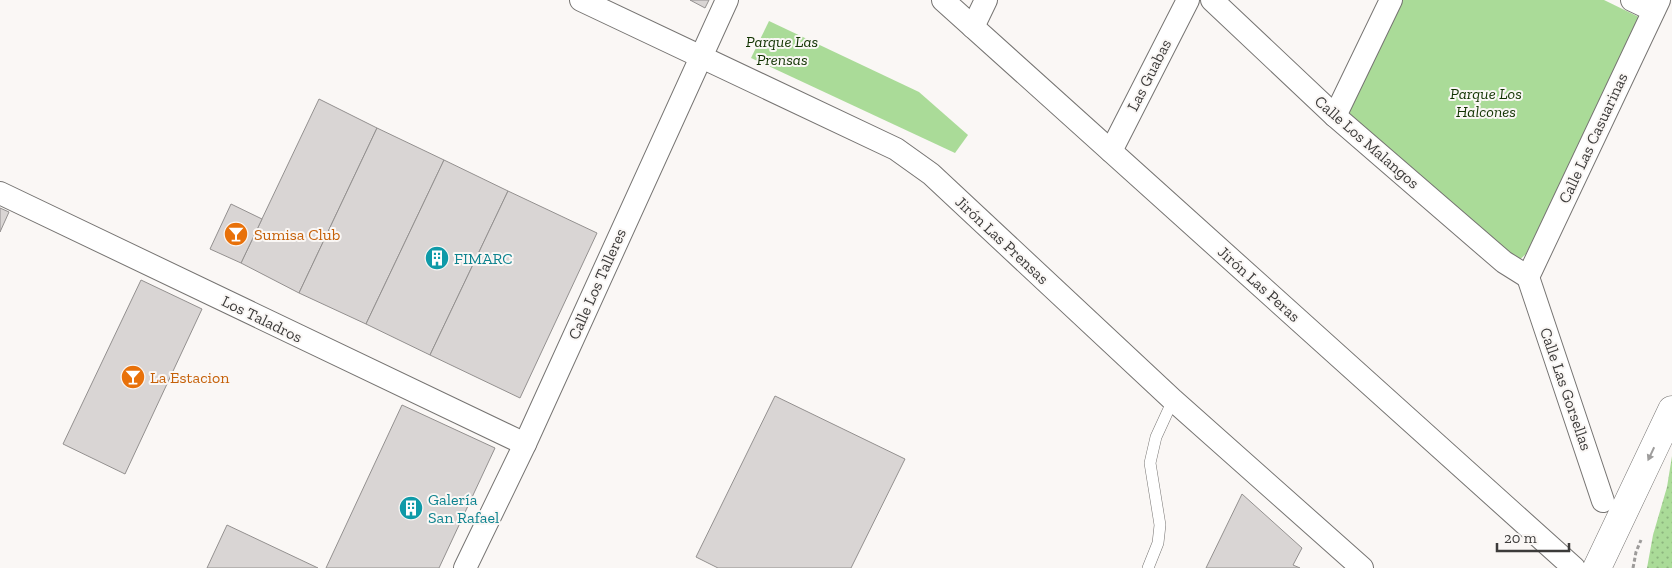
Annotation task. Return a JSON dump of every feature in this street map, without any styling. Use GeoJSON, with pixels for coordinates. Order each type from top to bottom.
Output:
{"type":"FeatureCollection","features":[{"type":"Feature","properties":{"kind":"main road"},"geometry":{"type":"LineString","coordinates":[[1597,568],[1672,410]]}},
{"type":"Feature","properties":{"kind":"street","name":"Jirón Las Prensas"},"geometry":{"type":"LineString","coordinates":[[582,0],[896,149],[915,162],[931,174],[1173,400],[1362,568]]}},
{"type":"Feature","properties":{"kind":"street","name":"Calle Los Talleres"},"geometry":{"type":"LineString","coordinates":[[465,568],[524,444],[727,0]]}},
{"type":"Feature","properties":{"kind":"street","name":"Jirón Las Peras"},"geometry":{"type":"LineString","coordinates":[[943,0],[1574,568]]}},
{"type":"Feature","properties":{"kind":"street"},"geometry":{"type":"LineString","coordinates":[[973,27],[986,0]]}},
{"type":"Feature","properties":{"kind":"street","name":"Las Guabas"},"geometry":{"type":"LineString","coordinates":[[1111,150],[1188,0]]}},
{"type":"Feature","properties":{"kind":"street","name":"Calle Los Malangos"},"geometry":{"type":"LineString","coordinates":[[1212,0],[1335,116],[1504,262],[1528,277]]}},
{"type":"Feature","properties":{"kind":"street"},"geometry":{"type":"LineString","coordinates":[[1335,116],[1391,0]]}},
{"type":"Feature","properties":{"kind":"street"},"geometry":{"type":"LineString","coordinates":[[1632,0],[1656,5]]}},
{"type":"Feature","properties":{"kind":"street","name":"Calle Las Casuarinas"},"geometry":{"type":"LineString","coordinates":[[1528,277],[1656,5]]}},
{"type":"Feature","properties":{"kind":"street","name":"Los Taladros"},"geometry":{"type":"LineString","coordinates":[[0,193],[524,444]]}},
{"type":"Feature","properties":{"kind":"street","name":"Calle Las Gorsellas"},"geometry":{"type":"LineString","coordinates":[[1528,277],[1603,501]]}},
{"type":"Feature","properties":{"kind":"lane"},"geometry":{"type":"LineString","coordinates":[[1148,568],[1158,544],[1160,525],[1150,463],[1156,437],[1173,400]]}},
{"type":"Feature","properties":{"kind":"lane"},"geometry":{"type":"LineString","coordinates":[[1610,568],[1616,528]]}},
{"type":"Feature","properties":{"kind":"green space","name":"Parque Los Halcones"},"geometry":{"type":"Polygon","coordinates":[[[1399,0],[1604,0],[1641,18],[1526,254],[1516,263],[1343,115],[1399,0]]]}},
{"type":"Feature","properties":{"kind":"green space","name":"Parque Las Prensas"},"geometry":{"type":"Polygon","coordinates":[[[769,21],[919,92],[968,135],[955,153],[751,58],[769,21]]]}},
{"type":"Feature","properties":{"kind":"green space"},"geometry":{"type":"Polygon","coordinates":[[[1672,456],[1672,568],[1647,568],[1653,535],[1667,487],[1672,456]]]}},
{"type":"Feature","properties":{"kind":"building"},"geometry":{"type":"Polygon","coordinates":[[[690,0],[709,0],[705,8],[690,0]]]}},
{"type":"Feature","properties":{"kind":"building"},"geometry":{"type":"Polygon","coordinates":[[[319,99],[377,128],[299,293],[241,263],[319,99]]]}},
{"type":"Feature","properties":{"kind":"building"},"geometry":{"type":"Polygon","coordinates":[[[377,128],[444,160],[366,324],[299,293],[377,128]]]}},
{"type":"Feature","properties":{"kind":"building","name":"FIMARC"},"geometry":{"type":"Polygon","coordinates":[[[444,160],[508,191],[430,355],[366,324],[444,160]]]}},
{"type":"Feature","properties":{"kind":"building"},"geometry":{"type":"Polygon","coordinates":[[[508,191],[597,233],[520,398],[430,355],[508,191]]]}},
{"type":"Feature","properties":{"kind":"building","name":"Sumisa Club"},"geometry":{"type":"Polygon","coordinates":[[[231,204],[262,219],[241,263],[210,249],[231,204]]]}},
{"type":"Feature","properties":{"kind":"building"},"geometry":{"type":"Polygon","coordinates":[[[0,208],[9,212],[0,232],[0,208]]]}},
{"type":"Feature","properties":{"kind":"building","name":"La Estacion"},"geometry":{"type":"Polygon","coordinates":[[[141,280],[202,309],[125,474],[63,444],[141,280]]]}},
{"type":"Feature","properties":{"kind":"building"},"geometry":{"type":"Polygon","coordinates":[[[775,396],[905,459],[851,568],[718,568],[696,557],[775,396]]]}},
{"type":"Feature","properties":{"kind":"building","name":"Galería San Rafael"},"geometry":{"type":"Polygon","coordinates":[[[402,405],[495,448],[439,568],[326,568],[402,405]]]}},
{"type":"Feature","properties":{"kind":"building"},"geometry":{"type":"Polygon","coordinates":[[[1242,494],[1302,548],[1293,565],[1300,568],[1206,568],[1242,494]]]}},
{"type":"Feature","properties":{"kind":"building"},"geometry":{"type":"Polygon","coordinates":[[[227,525],[318,568],[207,568],[227,525]]]}},
{"type":"Feature","properties":{"kind":"place","name":"Sumisa Club"},"geometry":{"type":"Point","coordinates":[236,234]}},
{"type":"Feature","properties":{"kind":"place","name":"FIMARC"},"geometry":{"type":"Point","coordinates":[437,258]}},
{"type":"Feature","properties":{"kind":"place","name":"La Estacion"},"geometry":{"type":"Point","coordinates":[133,377]}},
{"type":"Feature","properties":{"kind":"place","name":"Galería San Rafael"},"geometry":{"type":"Point","coordinates":[411,508]}}]}
